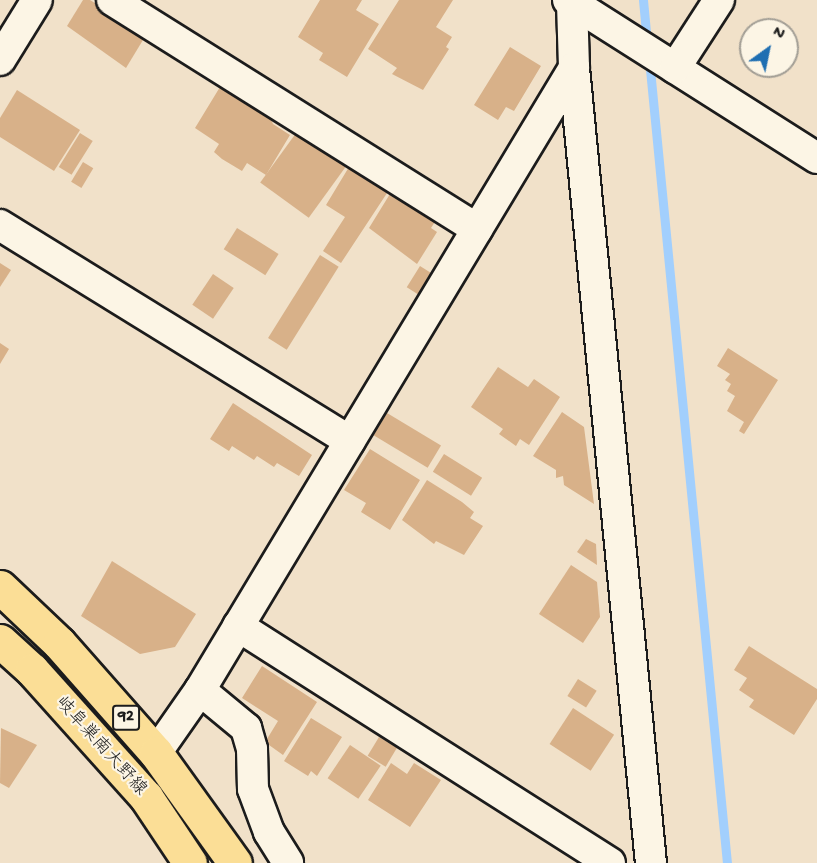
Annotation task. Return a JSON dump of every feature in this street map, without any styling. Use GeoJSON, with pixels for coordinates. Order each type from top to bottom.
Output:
{"type":"FeatureCollection","features":[{"type":"Feature","properties":{"kind":"main road","name":"岐阜巣南大野線"},"geometry":{"type":"LineString","coordinates":[[0,588],[59,643],[156,753],[235,863]]}},
{"type":"Feature","properties":{"kind":"main road","name":"岐阜巣南大野線"},"geometry":{"type":"LineString","coordinates":[[0,641],[32,670],[146,797],[186,861]]}},
{"type":"Feature","properties":{"kind":"street"},"geometry":{"type":"LineString","coordinates":[[0,60],[37,0]]}},
{"type":"Feature","properties":{"kind":"street"},"geometry":{"type":"LineString","coordinates":[[112,0],[477,229]]}},
{"type":"Feature","properties":{"kind":"street"},"geometry":{"type":"LineString","coordinates":[[673,66],[719,0]]}},
{"type":"Feature","properties":{"kind":"street"},"geometry":{"type":"LineString","coordinates":[[570,1],[817,158]]}},
{"type":"Feature","properties":{"kind":"street"},"geometry":{"type":"LineString","coordinates":[[570,1],[574,68],[651,863]]}},
{"type":"Feature","properties":{"kind":"street"},"geometry":{"type":"LineString","coordinates":[[156,753],[200,690],[574,68]]}},
{"type":"Feature","properties":{"kind":"street"},"geometry":{"type":"LineString","coordinates":[[0,225],[350,441]]}},
{"type":"Feature","properties":{"kind":"street"},"geometry":{"type":"LineString","coordinates":[[238,626],[610,863]]}},
{"type":"Feature","properties":{"kind":"street"},"geometry":{"type":"LineString","coordinates":[[200,690],[246,728],[252,748],[253,789],[269,832],[288,863]]}},
{"type":"Feature","properties":{"kind":"building"},"geometry":{"type":"Polygon","coordinates":[[[83,0],[90,0],[146,35],[126,68],[67,26],[83,0]]]}},
{"type":"Feature","properties":{"kind":"building"},"geometry":{"type":"Polygon","coordinates":[[[320,0],[362,0],[356,10],[379,24],[347,77],[319,60],[323,53],[298,37],[320,0]]]}},
{"type":"Feature","properties":{"kind":"building"},"geometry":{"type":"Polygon","coordinates":[[[399,0],[453,0],[436,27],[452,37],[446,47],[449,49],[423,90],[392,74],[397,68],[368,49],[399,0]]]}},
{"type":"Feature","properties":{"kind":"building"},"geometry":{"type":"Polygon","coordinates":[[[510,47],[541,66],[514,111],[506,107],[498,120],[474,105],[510,47]]]}},
{"type":"Feature","properties":{"kind":"building"},"geometry":{"type":"Polygon","coordinates":[[[220,87],[269,114],[273,124],[290,135],[266,175],[247,163],[242,171],[222,159],[214,152],[219,144],[195,128],[220,87]]]}},
{"type":"Feature","properties":{"kind":"building"},"geometry":{"type":"Polygon","coordinates":[[[17,90],[80,130],[54,171],[0,137],[0,118],[17,90]]]}},
{"type":"Feature","properties":{"kind":"building"},"geometry":{"type":"Polygon","coordinates":[[[299,129],[348,164],[309,218],[260,182],[299,129]]]}},
{"type":"Feature","properties":{"kind":"building"},"geometry":{"type":"Polygon","coordinates":[[[80,133],[93,141],[72,175],[59,167],[80,133]]]}},
{"type":"Feature","properties":{"kind":"building"},"geometry":{"type":"Polygon","coordinates":[[[83,162],[93,168],[81,188],[71,182],[83,162]]]}},
{"type":"Feature","properties":{"kind":"building"},"geometry":{"type":"Polygon","coordinates":[[[352,162],[391,187],[341,263],[323,251],[345,217],[326,205],[352,162]]]}},
{"type":"Feature","properties":{"kind":"building"},"geometry":{"type":"Polygon","coordinates":[[[393,189],[438,217],[431,228],[437,232],[417,264],[369,228],[393,189]]]}},
{"type":"Feature","properties":{"kind":"building"},"geometry":{"type":"Polygon","coordinates":[[[237,228],[279,254],[265,275],[224,249],[237,228]]]}},
{"type":"Feature","properties":{"kind":"building"},"geometry":{"type":"Polygon","coordinates":[[[320,255],[339,267],[287,350],[268,338],[320,255]]]}},
{"type":"Feature","properties":{"kind":"building"},"geometry":{"type":"Polygon","coordinates":[[[0,263],[11,270],[0,287],[0,263]]]}},
{"type":"Feature","properties":{"kind":"building"},"geometry":{"type":"Polygon","coordinates":[[[420,266],[433,274],[419,295],[407,287],[420,266]]]}},
{"type":"Feature","properties":{"kind":"building"},"geometry":{"type":"Polygon","coordinates":[[[213,274],[234,288],[213,319],[192,305],[213,274]]]}},
{"type":"Feature","properties":{"kind":"building"},"geometry":{"type":"Polygon","coordinates":[[[0,343],[9,349],[0,364],[0,343]]]}},
{"type":"Feature","properties":{"kind":"building"},"geometry":{"type":"Polygon","coordinates":[[[728,348],[778,380],[744,434],[739,431],[744,422],[727,411],[735,396],[727,391],[731,384],[725,380],[730,374],[717,366],[728,348]]]}},
{"type":"Feature","properties":{"kind":"building"},"geometry":{"type":"Polygon","coordinates":[[[498,367],[528,387],[534,379],[560,397],[529,445],[520,439],[516,446],[499,434],[503,429],[471,407],[498,367]]]}},
{"type":"Feature","properties":{"kind":"building"},"geometry":{"type":"Polygon","coordinates":[[[233,403],[312,455],[299,476],[277,463],[274,467],[257,456],[254,460],[232,446],[229,451],[210,439],[233,403]]]}},
{"type":"Feature","properties":{"kind":"building"},"geometry":{"type":"Polygon","coordinates":[[[562,412],[584,427],[594,504],[564,485],[563,476],[556,478],[556,470],[533,456],[562,412]]]}},
{"type":"Feature","properties":{"kind":"building"},"geometry":{"type":"Polygon","coordinates":[[[387,413],[441,445],[428,468],[374,435],[387,413]]]}},
{"type":"Feature","properties":{"kind":"building"},"geometry":{"type":"Polygon","coordinates":[[[370,449],[420,480],[390,530],[361,512],[366,503],[344,490],[370,449]]]}},
{"type":"Feature","properties":{"kind":"building"},"geometry":{"type":"Polygon","coordinates":[[[444,454],[482,478],[471,496],[433,472],[444,454]]]}},
{"type":"Feature","properties":{"kind":"building"},"geometry":{"type":"Polygon","coordinates":[[[427,480],[462,502],[474,512],[470,518],[483,526],[464,555],[436,541],[434,544],[402,520],[427,480]]]}},
{"type":"Feature","properties":{"kind":"building"},"geometry":{"type":"Polygon","coordinates":[[[586,539],[596,544],[597,565],[577,552],[586,539]]]}},
{"type":"Feature","properties":{"kind":"building"},"geometry":{"type":"Polygon","coordinates":[[[112,561],[196,614],[175,647],[140,654],[81,616],[112,561]]]}},
{"type":"Feature","properties":{"kind":"building"},"geometry":{"type":"Polygon","coordinates":[[[571,565],[597,582],[600,617],[583,643],[539,614],[571,565]]]}},
{"type":"Feature","properties":{"kind":"building"},"geometry":{"type":"Polygon","coordinates":[[[749,646],[817,689],[817,699],[794,735],[749,707],[754,700],[739,690],[747,678],[734,670],[749,646]]]}},
{"type":"Feature","properties":{"kind":"building"},"geometry":{"type":"Polygon","coordinates":[[[262,666],[317,702],[283,755],[269,745],[267,739],[278,721],[242,698],[262,666]]]}},
{"type":"Feature","properties":{"kind":"building"},"geometry":{"type":"Polygon","coordinates":[[[578,679],[597,691],[586,708],[567,696],[578,679]]]}},
{"type":"Feature","properties":{"kind":"building"},"geometry":{"type":"Polygon","coordinates":[[[573,708],[614,735],[591,771],[550,744],[573,708]]]}},
{"type":"Feature","properties":{"kind":"building"},"geometry":{"type":"Polygon","coordinates":[[[311,718],[342,737],[317,776],[311,771],[308,776],[284,761],[311,718]]]}},
{"type":"Feature","properties":{"kind":"building"},"geometry":{"type":"Polygon","coordinates":[[[1,728],[37,745],[9,788],[0,783],[1,728]]]}},
{"type":"Feature","properties":{"kind":"building"},"geometry":{"type":"Polygon","coordinates":[[[379,737],[397,748],[386,767],[368,756],[379,737]]]}},
{"type":"Feature","properties":{"kind":"building"},"geometry":{"type":"Polygon","coordinates":[[[350,745],[381,766],[358,799],[328,778],[350,745]]]}},
{"type":"Feature","properties":{"kind":"building"},"geometry":{"type":"Polygon","coordinates":[[[391,763],[407,774],[414,763],[441,780],[410,827],[368,800],[391,763]]]}},
{"type":"Feature","properties":{"kind":"waterway"},"geometry":{"type":"LineString","coordinates":[[643,0],[647,42]]}},
{"type":"Feature","properties":{"kind":"waterway"},"geometry":{"type":"LineString","coordinates":[[649,59],[727,863]]}}]}
